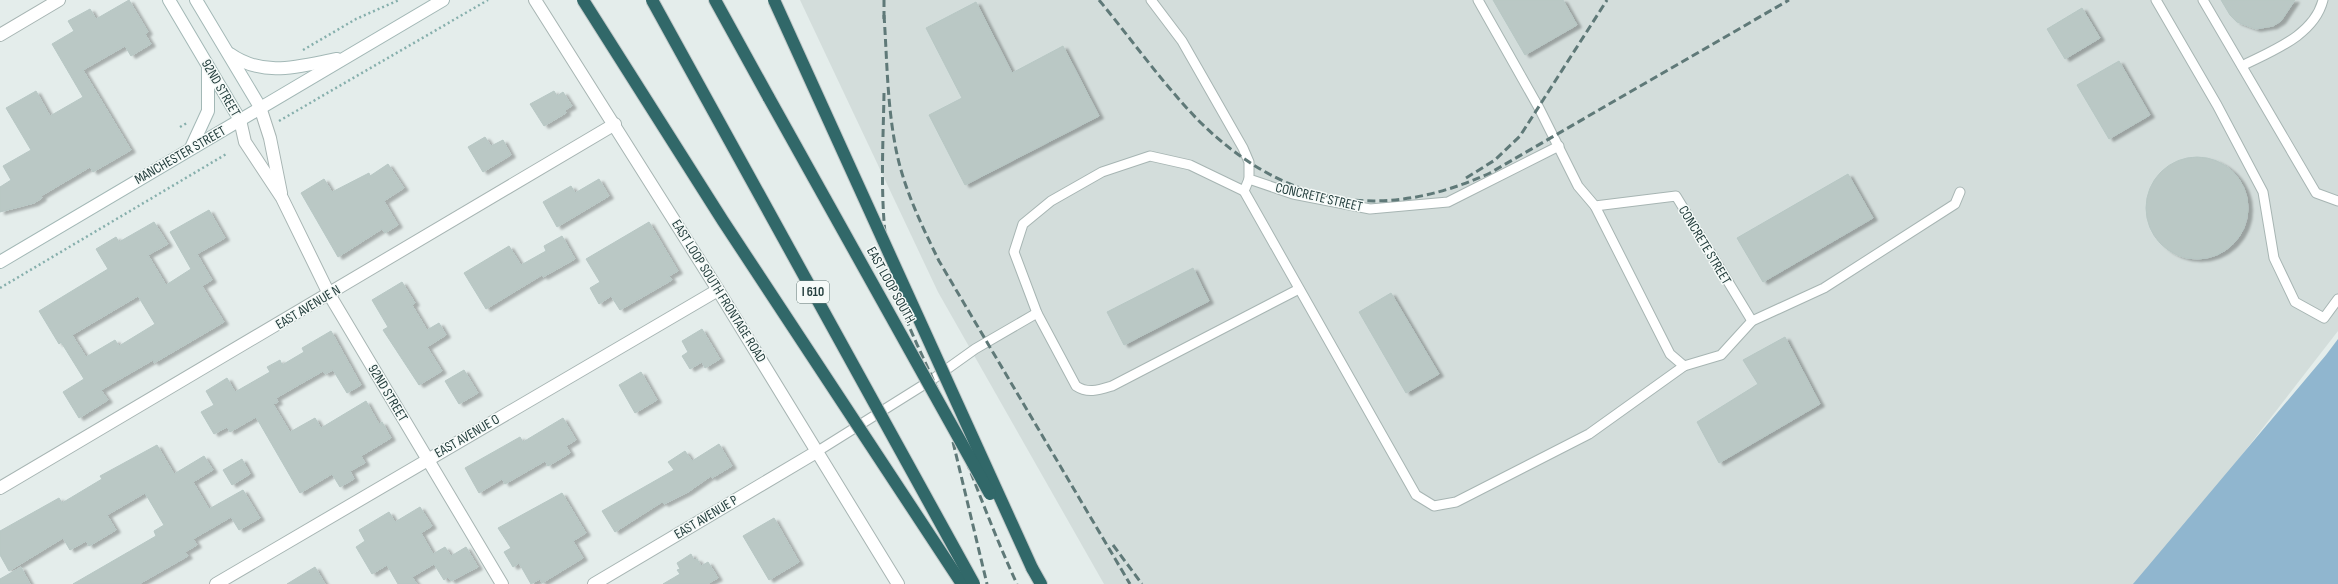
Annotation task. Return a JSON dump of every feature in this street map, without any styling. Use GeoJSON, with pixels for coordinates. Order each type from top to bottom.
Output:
{"type":"FeatureCollection","features":[{"type":"Feature","properties":{"kind":"highway"},"geometry":{"type":"LineString","coordinates":[[583,0],[723,220],[962,584]]}},
{"type":"Feature","properties":{"kind":"highway","name":"I 610"},"geometry":{"type":"LineString","coordinates":[[652,0],[974,584]]}},
{"type":"Feature","properties":{"kind":"highway","name":"EAST LOOP SOUTH"},"geometry":{"type":"LineString","coordinates":[[715,0],[1041,584]]}},
{"type":"Feature","properties":{"kind":"highway"},"geometry":{"type":"LineString","coordinates":[[774,0],[1032,568]]}},
{"type":"Feature","properties":{"kind":"street"},"geometry":{"type":"LineString","coordinates":[[0,35],[59,0]]}},
{"type":"Feature","properties":{"kind":"street","name":"92ND STREET"},"geometry":{"type":"LineString","coordinates":[[169,0],[240,120],[244,142],[282,198],[329,294],[502,584]]}},
{"type":"Feature","properties":{"kind":"street","name":"92ND STREET"},"geometry":{"type":"LineString","coordinates":[[196,0],[260,108],[270,138],[282,198]]}},
{"type":"Feature","properties":{"kind":"street","name":"MANCHESTER STREET"},"geometry":{"type":"LineString","coordinates":[[0,262],[443,0]]}},
{"type":"Feature","properties":{"kind":"street","name":"EAST LOOP SOUTH FRONTAGE ROAD"},"geometry":{"type":"LineString","coordinates":[[535,0],[615,124],[818,451],[898,584]]}},
{"type":"Feature","properties":{"kind":"street"},"geometry":{"type":"LineString","coordinates":[[227,52],[244,64],[266,68],[288,69],[346,57]]}},
{"type":"Feature","properties":{"kind":"street"},"geometry":{"type":"LineString","coordinates":[[191,148],[208,110],[208,66]]}},
{"type":"Feature","properties":{"kind":"street","name":"EAST AVENUE N"},"geometry":{"type":"LineString","coordinates":[[0,488],[615,124]]}},
{"type":"Feature","properties":{"kind":"street","name":"EAST AVENUE O"},"geometry":{"type":"LineString","coordinates":[[216,584],[718,290]]}},
{"type":"Feature","properties":{"kind":"street","name":"EAST AVENUE P"},"geometry":{"type":"LineString","coordinates":[[594,584],[818,451]]}},
{"type":"Feature","properties":{"kind":"lane"},"geometry":{"type":"LineString","coordinates":[[1151,0],[1182,41],[1239,142],[1248,162],[1249,179],[1244,191]]}},
{"type":"Feature","properties":{"kind":"lane"},"geometry":{"type":"LineString","coordinates":[[1478,0],[1559,146],[1578,186],[1595,206],[1670,354],[1684,366]]}},
{"type":"Feature","properties":{"kind":"lane"},"geometry":{"type":"LineString","coordinates":[[2156,0],[2217,105],[2263,192],[2274,258],[2295,302],[2324,318],[2338,299]]}},
{"type":"Feature","properties":{"kind":"lane"},"geometry":{"type":"LineString","coordinates":[[2203,0],[2316,193],[2338,201]]}},
{"type":"Feature","properties":{"kind":"lane"},"geometry":{"type":"LineString","coordinates":[[2242,66],[2305,30],[2320,9],[2323,0]]}},
{"type":"Feature","properties":{"kind":"lane","name":"CONCRETE STREET"},"geometry":{"type":"LineString","coordinates":[[1249,179],[1293,194],[1370,209],[1448,202],[1559,146]]}},
{"type":"Feature","properties":{"kind":"lane"},"geometry":{"type":"LineString","coordinates":[[1299,289],[1112,386],[1096,391],[1083,390],[1076,386],[1037,313],[1014,252],[1023,224],[1051,201],[1102,172],[1150,156],[1190,164],[1244,191],[1416,495],[1434,506],[1456,502],[1589,434],[1684,366],[1721,355],[1752,321],[1824,288],[1955,204],[1960,192]]}},
{"type":"Feature","properties":{"kind":"lane","name":"CONCRETE STREET"},"geometry":{"type":"LineString","coordinates":[[1595,206],[1676,196],[1752,321]]}},
{"type":"Feature","properties":{"kind":"lane"},"geometry":{"type":"LineString","coordinates":[[818,451],[933,379],[975,349],[1037,313]]}},
{"type":"Feature","properties":{"kind":"path"},"geometry":{"type":"LineString","coordinates":[[301,51],[356,19],[398,0]]}},
{"type":"Feature","properties":{"kind":"path"},"geometry":{"type":"LineString","coordinates":[[276,122],[488,0]]}},
{"type":"Feature","properties":{"kind":"path"},"geometry":{"type":"LineString","coordinates":[[288,110],[290,114]]}},
{"type":"Feature","properties":{"kind":"path"},"geometry":{"type":"LineString","coordinates":[[0,288],[228,152]]}},
{"type":"Feature","properties":{"kind":"shaded area"},"geometry":{"type":"Polygon","coordinates":[[[800,0],[2338,0],[2338,331],[2142,584],[1104,584],[938,292],[800,0]]]}},
{"type":"Feature","properties":{"kind":"water"},"geometry":{"type":"Polygon","coordinates":[[[2338,339],[2338,584],[2133,584],[2326,355],[2338,339]]]}},
{"type":"Feature","properties":{"kind":"building"},"geometry":{"type":"Polygon","coordinates":[[[129,0],[148,32],[145,34],[151,44],[131,56],[125,46],[83,70],[131,150],[93,172],[90,167],[41,196],[42,198],[34,203],[0,212],[0,187],[11,180],[3,166],[31,150],[6,108],[36,91],[50,116],[83,97],[52,44],[74,31],[68,21],[90,9],[96,19],[129,0]]]}},
{"type":"Feature","properties":{"kind":"building"},"geometry":{"type":"Polygon","coordinates":[[[1493,0],[1563,0],[1577,25],[1525,55],[1493,0]]]}},
{"type":"Feature","properties":{"kind":"building"},"geometry":{"type":"Polygon","coordinates":[[[2221,0],[2295,0],[2281,21],[2273,26],[2256,29],[2237,22],[2230,15],[2221,0]]]}},
{"type":"Feature","properties":{"kind":"building"},"geometry":{"type":"Polygon","coordinates":[[[976,2],[1012,73],[1063,46],[1099,116],[965,185],[929,115],[962,98],[926,28],[976,2]]]}},
{"type":"Feature","properties":{"kind":"building"},"geometry":{"type":"Polygon","coordinates":[[[2082,8],[2100,38],[2065,59],[2047,29],[2082,8]]]}},
{"type":"Feature","properties":{"kind":"building"},"geometry":{"type":"Polygon","coordinates":[[[2119,61],[2150,115],[2109,139],[2077,85],[2119,61]]]}},
{"type":"Feature","properties":{"kind":"building"},"geometry":{"type":"Polygon","coordinates":[[[554,91],[557,96],[563,92],[572,106],[565,110],[566,113],[544,126],[530,104],[554,91]]]}},
{"type":"Feature","properties":{"kind":"building"},"geometry":{"type":"Polygon","coordinates":[[[485,137],[491,146],[503,140],[511,155],[483,172],[468,147],[485,137]]]}},
{"type":"Feature","properties":{"kind":"building"},"geometry":{"type":"Polygon","coordinates":[[[2197,157],[2217,161],[2233,172],[2244,188],[2248,208],[2244,228],[2233,244],[2217,255],[2197,259],[2177,255],[2161,244],[2150,228],[2146,208],[2150,188],[2161,172],[2177,161],[2197,157]]]}},
{"type":"Feature","properties":{"kind":"building"},"geometry":{"type":"Polygon","coordinates":[[[388,164],[404,188],[384,201],[398,225],[385,233],[382,229],[338,257],[301,193],[324,179],[332,192],[369,173],[370,176],[388,164]]]}},
{"type":"Feature","properties":{"kind":"building"},"geometry":{"type":"Polygon","coordinates":[[[1848,174],[1873,218],[1763,282],[1737,238],[1848,174]]]}},
{"type":"Feature","properties":{"kind":"building"},"geometry":{"type":"Polygon","coordinates":[[[599,179],[609,196],[557,227],[543,202],[571,186],[575,193],[599,179]]]}},
{"type":"Feature","properties":{"kind":"building"},"geometry":{"type":"Polygon","coordinates":[[[209,210],[225,238],[197,254],[212,280],[202,286],[224,322],[154,363],[153,360],[101,390],[108,400],[79,418],[63,392],[84,379],[61,342],[59,344],[39,311],[108,269],[96,249],[116,237],[119,242],[154,222],[168,244],[148,255],[166,285],[191,269],[170,232],[209,210]],[[138,296],[72,335],[86,357],[115,340],[119,346],[155,324],[138,296]]]}},
{"type":"Feature","properties":{"kind":"building"},"geometry":{"type":"Polygon","coordinates":[[[649,222],[678,271],[669,276],[672,280],[620,310],[611,296],[599,304],[590,288],[600,282],[586,259],[649,222]]]}},
{"type":"Feature","properties":{"kind":"building"},"geometry":{"type":"Polygon","coordinates":[[[562,236],[575,259],[543,277],[542,275],[486,309],[464,273],[509,246],[521,265],[546,251],[544,246],[562,236]]]}},
{"type":"Feature","properties":{"kind":"building"},"geometry":{"type":"Polygon","coordinates":[[[1193,268],[1209,301],[1124,345],[1107,312],[1193,268]]]}},
{"type":"Feature","properties":{"kind":"building"},"geometry":{"type":"Polygon","coordinates":[[[402,282],[415,303],[412,305],[427,330],[439,323],[446,335],[427,347],[442,371],[419,385],[383,330],[388,327],[372,300],[402,282]]]}},
{"type":"Feature","properties":{"kind":"building"},"geometry":{"type":"Polygon","coordinates":[[[1391,293],[1439,374],[1406,393],[1359,312],[1391,293]]]}},
{"type":"Feature","properties":{"kind":"building"},"geometry":{"type":"Polygon","coordinates":[[[702,329],[720,359],[705,368],[702,362],[690,369],[682,356],[688,352],[682,341],[702,329]]]}},
{"type":"Feature","properties":{"kind":"building"},"geometry":{"type":"Polygon","coordinates":[[[331,331],[361,385],[347,393],[333,370],[325,374],[323,371],[276,398],[278,402],[273,404],[290,432],[315,418],[321,428],[366,401],[379,424],[382,422],[391,438],[361,456],[365,463],[350,471],[354,479],[340,487],[332,474],[300,493],[256,417],[230,432],[227,427],[214,434],[201,412],[214,405],[206,391],[227,378],[235,392],[270,372],[267,367],[280,360],[282,365],[304,352],[302,348],[331,331]]]}},
{"type":"Feature","properties":{"kind":"building"},"geometry":{"type":"Polygon","coordinates":[[[1785,337],[1820,404],[1719,463],[1697,422],[1758,384],[1743,360],[1785,337]]]}},
{"type":"Feature","properties":{"kind":"building"},"geometry":{"type":"Polygon","coordinates":[[[464,370],[478,393],[459,404],[445,381],[464,370]]]}},
{"type":"Feature","properties":{"kind":"building"},"geometry":{"type":"Polygon","coordinates":[[[641,372],[657,400],[635,413],[619,385],[641,372]]]}},
{"type":"Feature","properties":{"kind":"building"},"geometry":{"type":"Polygon","coordinates":[[[563,418],[576,440],[566,446],[570,453],[548,466],[545,461],[505,484],[502,479],[479,493],[465,468],[520,437],[523,442],[563,418]]]}},
{"type":"Feature","properties":{"kind":"building"},"geometry":{"type":"Polygon","coordinates":[[[719,444],[732,466],[712,478],[711,476],[688,492],[664,504],[662,502],[615,532],[602,511],[674,470],[668,462],[685,451],[692,461],[719,444]]]}},
{"type":"Feature","properties":{"kind":"building"},"geometry":{"type":"Polygon","coordinates":[[[157,445],[174,474],[204,456],[213,470],[193,482],[209,509],[243,490],[260,518],[239,530],[231,517],[193,539],[197,545],[185,552],[188,556],[139,584],[73,584],[156,536],[154,531],[164,525],[145,493],[107,515],[116,530],[89,546],[86,541],[70,550],[63,538],[9,571],[0,555],[0,531],[59,498],[62,503],[102,479],[100,476],[157,445]]]}},
{"type":"Feature","properties":{"kind":"building"},"geometry":{"type":"Polygon","coordinates":[[[242,459],[250,474],[232,485],[223,470],[242,459]]]}},
{"type":"Feature","properties":{"kind":"building"},"geometry":{"type":"Polygon","coordinates":[[[562,493],[586,533],[573,541],[583,558],[542,583],[540,579],[531,584],[519,563],[513,567],[504,552],[511,548],[498,528],[562,493]]]}},
{"type":"Feature","properties":{"kind":"building"},"geometry":{"type":"Polygon","coordinates":[[[420,507],[432,526],[421,533],[433,554],[445,547],[451,556],[466,547],[478,567],[451,581],[448,577],[444,580],[434,564],[412,577],[417,584],[398,584],[387,565],[372,574],[356,547],[365,541],[359,530],[389,512],[395,522],[420,507]]]}},
{"type":"Feature","properties":{"kind":"building"},"geometry":{"type":"Polygon","coordinates":[[[774,518],[799,562],[769,580],[743,536],[774,518]]]}},
{"type":"Feature","properties":{"kind":"building"},"geometry":{"type":"Polygon","coordinates":[[[691,554],[694,560],[697,559],[701,566],[708,562],[718,578],[707,584],[663,584],[680,574],[677,570],[680,569],[677,563],[691,554]]]}},
{"type":"Feature","properties":{"kind":"building"},"geometry":{"type":"Polygon","coordinates":[[[21,567],[30,584],[0,584],[0,579],[21,567]]]}},
{"type":"Feature","properties":{"kind":"building"},"geometry":{"type":"Polygon","coordinates":[[[315,567],[325,584],[287,584],[315,567]]]}},
{"type":"Feature","properties":{"kind":"railway"},"geometry":{"type":"LineString","coordinates":[[884,0],[884,19]]}},
{"type":"Feature","properties":{"kind":"railway"},"geometry":{"type":"LineString","coordinates":[[1099,0],[1160,77],[1186,107],[1199,121],[1232,150],[1265,172],[1300,188],[1336,198],[1373,201],[1411,198],[1450,189],[1490,173],[1789,0]]}},
{"type":"Feature","properties":{"kind":"railway"},"geometry":{"type":"LineString","coordinates":[[1466,178],[1495,160],[1520,136],[1607,0]]}},
{"type":"Feature","properties":{"kind":"railway"},"geometry":{"type":"LineString","coordinates":[[884,15],[892,128],[902,174],[919,219],[939,261],[1130,584]]}},
{"type":"Feature","properties":{"kind":"railway"},"geometry":{"type":"LineString","coordinates":[[884,93],[884,225],[894,286],[914,338],[937,388],[1017,584]]}},
{"type":"Feature","properties":{"kind":"railway"},"geometry":{"type":"LineString","coordinates":[[953,442],[987,584]]}},
{"type":"Feature","properties":{"kind":"railway"},"geometry":{"type":"LineString","coordinates":[[1113,545],[1142,584]]}}]}
